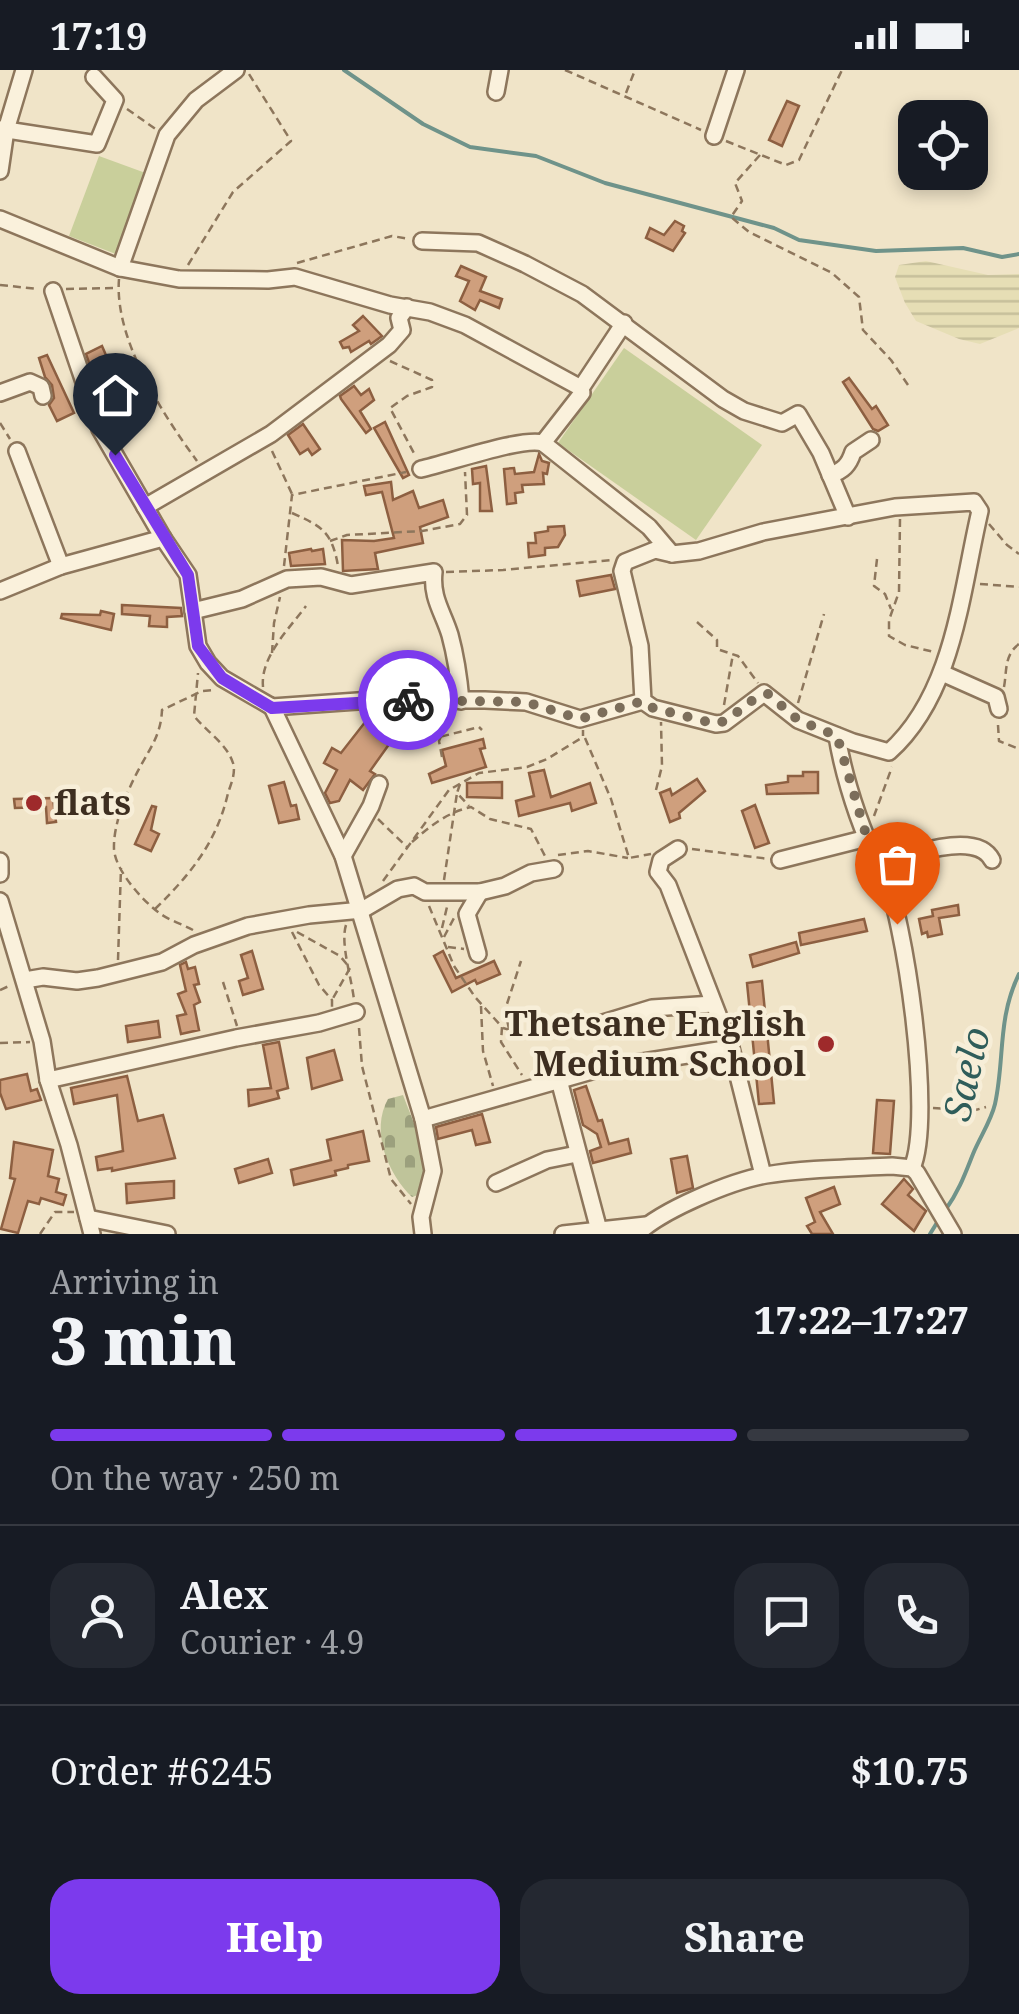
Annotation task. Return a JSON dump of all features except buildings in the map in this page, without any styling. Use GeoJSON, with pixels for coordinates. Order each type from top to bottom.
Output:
{"type":"FeatureCollection","features":[{"type":"Feature","properties":{"kind":"street"},"geometry":{"type":"LineString","coordinates":[[0,171],[3,129],[24,70]]}},
{"type":"Feature","properties":{"kind":"street"},"geometry":{"type":"LineString","coordinates":[[120,268],[168,134],[196,100],[236,70]]}},
{"type":"Feature","properties":{"kind":"street"},"geometry":{"type":"LineString","coordinates":[[496,92],[500,70]]}},
{"type":"Feature","properties":{"kind":"street"},"geometry":{"type":"LineString","coordinates":[[714,136],[736,70]]}},
{"type":"Feature","properties":{"kind":"street"},"geometry":{"type":"LineString","coordinates":[[3,129],[97,144],[115,100],[94,77]]}},
{"type":"Feature","properties":{"kind":"street"},"geometry":{"type":"LineString","coordinates":[[0,218],[120,268],[179,279],[295,277],[465,326],[580,388],[582,393],[543,443]]}},
{"type":"Feature","properties":{"kind":"street"},"geometry":{"type":"LineString","coordinates":[[422,240],[478,244],[554,279],[624,323],[744,411],[782,424],[798,414],[848,517]]}},
{"type":"Feature","properties":{"kind":"street"},"geometry":{"type":"LineString","coordinates":[[53,291],[100,429],[188,575],[198,646],[214,671],[266,703],[526,702],[582,725],[648,705],[716,724],[764,693],[798,720],[889,752],[901,742],[943,669],[980,511],[974,502],[963,501],[901,506],[801,524],[700,550],[672,554],[655,550],[625,562],[622,570],[640,646],[648,705]]}},
{"type":"Feature","properties":{"kind":"street"},"geometry":{"type":"LineString","coordinates":[[145,507],[271,434],[389,345],[402,330],[400,318],[407,307]]}},
{"type":"Feature","properties":{"kind":"street"},"geometry":{"type":"LineString","coordinates":[[580,388],[624,323]]}},
{"type":"Feature","properties":{"kind":"street"},"geometry":{"type":"LineString","coordinates":[[0,393],[30,382],[41,387],[43,396]]}},
{"type":"Feature","properties":{"kind":"street"},"geometry":{"type":"LineString","coordinates":[[830,475],[850,463],[852,452],[871,440]]}},
{"type":"Feature","properties":{"kind":"street"},"geometry":{"type":"LineString","coordinates":[[420,469],[521,442],[543,443],[650,527],[672,554]]}},
{"type":"Feature","properties":{"kind":"street"},"geometry":{"type":"LineString","coordinates":[[17,450],[61,566]]}},
{"type":"Feature","properties":{"kind":"street"},"geometry":{"type":"LineString","coordinates":[[0,591],[61,566],[163,538]]}},
{"type":"Feature","properties":{"kind":"street"},"geometry":{"type":"LineString","coordinates":[[193,611],[242,598],[287,579],[321,577],[350,585],[434,572],[432,588],[449,631],[458,671],[456,701]]}},
{"type":"Feature","properties":{"kind":"street"},"geometry":{"type":"LineString","coordinates":[[943,669],[996,698],[999,708]]}},
{"type":"Feature","properties":{"kind":"street"},"geometry":{"type":"LineString","coordinates":[[266,703],[343,856],[362,910],[423,1119],[433,1171],[422,1226]]}},
{"type":"Feature","properties":{"kind":"street"},"geometry":{"type":"LineString","coordinates":[[837,736],[867,838],[883,867],[904,954],[922,1108],[917,1157],[912,1168]]}},
{"type":"Feature","properties":{"kind":"street"},"geometry":{"type":"LineString","coordinates":[[343,856],[379,784]]}},
{"type":"Feature","properties":{"kind":"street"},"geometry":{"type":"LineString","coordinates":[[780,860],[867,838]]}},
{"type":"Feature","properties":{"kind":"street"},"geometry":{"type":"LineString","coordinates":[[883,867],[904,855],[953,846],[975,845],[988,851],[992,860]]}},
{"type":"Feature","properties":{"kind":"street"},"geometry":{"type":"LineString","coordinates":[[672,852],[657,866],[658,872],[668,884],[731,1048],[764,1176]]}},
{"type":"Feature","properties":{"kind":"street"},"geometry":{"type":"LineString","coordinates":[[0,861],[0,874]]}},
{"type":"Feature","properties":{"kind":"street"},"geometry":{"type":"LineString","coordinates":[[24,980],[52,976],[77,982],[118,973],[162,962],[210,939],[281,920],[362,910],[398,889],[418,888],[446,894],[480,892],[505,886],[550,863]]}},
{"type":"Feature","properties":{"kind":"street"},"geometry":{"type":"LineString","coordinates":[[478,954],[467,914],[480,892]]}},
{"type":"Feature","properties":{"kind":"street"},"geometry":{"type":"LineString","coordinates":[[0,901],[89,1221],[167,1234]]}},
{"type":"Feature","properties":{"kind":"street"},"geometry":{"type":"LineString","coordinates":[[580,1030],[652,1008],[713,1004]]}},
{"type":"Feature","properties":{"kind":"street"},"geometry":{"type":"LineString","coordinates":[[48,1080],[356,1012]]}},
{"type":"Feature","properties":{"kind":"street"},"geometry":{"type":"LineString","coordinates":[[423,1119],[599,1069],[731,1048]]}},
{"type":"Feature","properties":{"kind":"street"},"geometry":{"type":"LineString","coordinates":[[559,1080],[600,1231]]}},
{"type":"Feature","properties":{"kind":"street"},"geometry":{"type":"LineString","coordinates":[[496,1183],[547,1160],[577,1154]]}},
{"type":"Feature","properties":{"kind":"street"},"geometry":{"type":"LineString","coordinates":[[564,1234],[642,1230],[689,1202],[764,1176],[892,1166],[912,1168]]}},
{"type":"Feature","properties":{"kind":"street"},"geometry":{"type":"LineString","coordinates":[[912,1168],[953,1234]]}},
{"type":"Feature","properties":{"kind":"path"},"geometry":{"type":"LineString","coordinates":[[179,279],[233,192],[291,141],[247,70]]}},
{"type":"Feature","properties":{"kind":"path"},"geometry":{"type":"LineString","coordinates":[[625,94],[635,70]]}},
{"type":"Feature","properties":{"kind":"path"},"geometry":{"type":"LineString","coordinates":[[115,100],[147,126],[168,134]]}},
{"type":"Feature","properties":{"kind":"path"},"geometry":{"type":"LineString","coordinates":[[760,155],[735,183],[742,201],[731,217],[749,232],[832,273],[860,296],[862,330],[892,360],[908,385]]}},
{"type":"Feature","properties":{"kind":"path"},"geometry":{"type":"LineString","coordinates":[[292,264],[392,236],[422,240]]}},
{"type":"Feature","properties":{"kind":"path"},"geometry":{"type":"LineString","coordinates":[[120,268],[118,295],[135,357],[173,428],[205,472]]}},
{"type":"Feature","properties":{"kind":"path"},"geometry":{"type":"LineString","coordinates":[[292,495],[420,469],[390,408],[407,396],[432,387],[432,380],[406,366],[369,359]]}},
{"type":"Feature","properties":{"kind":"path"},"geometry":{"type":"LineString","coordinates":[[0,423],[17,450]]}},
{"type":"Feature","properties":{"kind":"path"},"geometry":{"type":"LineString","coordinates":[[271,434],[272,452],[292,495],[284,564],[287,579],[274,623],[272,652]]}},
{"type":"Feature","properties":{"kind":"path"},"geometry":{"type":"LineString","coordinates":[[330,541],[346,535],[422,531],[460,524],[467,515],[463,460]]}},
{"type":"Feature","properties":{"kind":"path"},"geometry":{"type":"LineString","coordinates":[[901,506],[899,592],[892,610],[890,636],[905,645],[937,653],[943,669]]}},
{"type":"Feature","properties":{"kind":"path"},"geometry":{"type":"LineString","coordinates":[[980,511],[1006,546],[1019,554]]}},
{"type":"Feature","properties":{"kind":"path"},"geometry":{"type":"LineString","coordinates":[[290,512],[321,526],[340,572],[350,585]]}},
{"type":"Feature","properties":{"kind":"path"},"geometry":{"type":"LineString","coordinates":[[434,572],[632,558]]}},
{"type":"Feature","properties":{"kind":"path"},"geometry":{"type":"LineString","coordinates":[[877,558],[874,586],[885,594],[892,610]]}},
{"type":"Feature","properties":{"kind":"path"},"geometry":{"type":"LineString","coordinates":[[963,584],[1019,587]]}},
{"type":"Feature","properties":{"kind":"path"},"geometry":{"type":"LineString","coordinates":[[266,703],[263,670],[306,606]]}},
{"type":"Feature","properties":{"kind":"path"},"geometry":{"type":"LineString","coordinates":[[798,720],[798,704],[824,614]]}},
{"type":"Feature","properties":{"kind":"path"},"geometry":{"type":"LineString","coordinates":[[697,622],[717,640],[717,649],[733,652],[764,693]]}},
{"type":"Feature","properties":{"kind":"path"},"geometry":{"type":"LineString","coordinates":[[155,910],[189,876],[210,844],[235,768],[225,747],[194,716],[198,646]]}},
{"type":"Feature","properties":{"kind":"path"},"geometry":{"type":"LineString","coordinates":[[724,722],[733,652]]}},
{"type":"Feature","properties":{"kind":"path"},"geometry":{"type":"LineString","coordinates":[[210,939],[155,910],[120,867],[114,851],[118,824],[138,770],[161,730],[162,710],[197,693],[240,688]]}},
{"type":"Feature","properties":{"kind":"path"},"geometry":{"type":"LineString","coordinates":[[442,757],[442,734],[456,701]]}},
{"type":"Feature","properties":{"kind":"path"},"geometry":{"type":"LineString","coordinates":[[648,705],[659,714],[661,733],[662,766],[656,790]]}},
{"type":"Feature","properties":{"kind":"path"},"geometry":{"type":"LineString","coordinates":[[378,888],[449,790],[479,772],[513,770],[547,760],[582,737],[582,725]]}},
{"type":"Feature","properties":{"kind":"path"},"geometry":{"type":"LineString","coordinates":[[582,725],[629,858]]}},
{"type":"Feature","properties":{"kind":"path"},"geometry":{"type":"LineString","coordinates":[[416,742],[442,734],[482,730]]}},
{"type":"Feature","properties":{"kind":"path"},"geometry":{"type":"LineString","coordinates":[[867,838],[901,742]]}},
{"type":"Feature","properties":{"kind":"path"},"geometry":{"type":"LineString","coordinates":[[440,931],[446,894],[443,877],[460,782]]}},
{"type":"Feature","properties":{"kind":"path"},"geometry":{"type":"LineString","coordinates":[[458,793],[490,819],[531,830],[550,863],[588,851],[629,858],[672,852],[780,860]]}},
{"type":"Feature","properties":{"kind":"path"},"geometry":{"type":"LineString","coordinates":[[406,848],[435,822],[471,807]]}},
{"type":"Feature","properties":{"kind":"path"},"geometry":{"type":"LineString","coordinates":[[368,810],[406,848]]}},
{"type":"Feature","properties":{"kind":"path"},"geometry":{"type":"LineString","coordinates":[[118,973],[120,867]]}},
{"type":"Feature","properties":{"kind":"path"},"geometry":{"type":"LineString","coordinates":[[418,888],[454,966],[502,1028],[524,1034],[580,1030]]}},
{"type":"Feature","properties":{"kind":"path"},"geometry":{"type":"LineString","coordinates":[[362,910],[352,917],[342,938],[362,1041],[362,1066],[391,1179],[422,1226]]}},
{"type":"Feature","properties":{"kind":"path"},"geometry":{"type":"LineString","coordinates":[[332,1000],[290,930],[340,956],[350,968]]}},
{"type":"Feature","properties":{"kind":"path"},"geometry":{"type":"LineString","coordinates":[[510,1030],[505,1010],[521,961]]}},
{"type":"Feature","properties":{"kind":"path"},"geometry":{"type":"LineString","coordinates":[[331,1020],[332,1000],[350,968]]}},
{"type":"Feature","properties":{"kind":"path"},"geometry":{"type":"LineString","coordinates":[[223,982],[240,1037]]}},
{"type":"Feature","properties":{"kind":"path"},"geometry":{"type":"LineString","coordinates":[[481,1004],[482,1051],[496,1098]]}},
{"type":"Feature","properties":{"kind":"path"},"geometry":{"type":"LineString","coordinates":[[502,1028],[502,1042],[528,1089]]}},
{"type":"Feature","properties":{"kind":"path"},"geometry":{"type":"LineString","coordinates":[[0,1043],[42,1042]]}},
{"type":"Feature","properties":{"kind":"path"},"geometry":{"type":"LineString","coordinates":[[922,1108],[972,1111],[986,1107]]}},
{"type":"Feature","properties":{"kind":"path"},"geometry":{"type":"LineString","coordinates":[[40,1234],[55,1212],[89,1221]]}},
{"type":"Feature","properties":{"kind":"shaded area"},"geometry":{"type":"Polygon","coordinates":[[[926,261],[988,275],[1019,274],[1019,328],[980,344],[916,321],[895,277],[899,265],[926,261]]]}},
{"type":"Feature","properties":{"kind":"green space"},"geometry":{"type":"Polygon","coordinates":[[[99,156],[151,175],[121,256],[69,236],[99,156]]]}},
{"type":"Feature","properties":{"kind":"green space"},"geometry":{"type":"Polygon","coordinates":[[[624,348],[762,445],[696,540],[558,443],[624,348]]]}},
{"type":"Feature","properties":{"kind":"green space"},"geometry":{"type":"Polygon","coordinates":[[[403,1095],[423,1158],[422,1183],[418,1195],[412,1197],[389,1164],[381,1138],[388,1099],[403,1095]]]}},
{"type":"Feature","properties":{"kind":"waterway"},"geometry":{"type":"LineString","coordinates":[[344,70],[423,124],[470,147],[536,156],[605,183],[774,228],[799,240],[876,251],[963,248],[1002,257],[1019,254]]}},
{"type":"Feature","properties":{"kind":"waterway","name":"Saelo"},"geometry":{"type":"LineString","coordinates":[[946,1209],[993,1110],[1007,1007],[1019,974]]}},
{"type":"Feature","properties":{"kind":"waterway","name":"Saelo"},"geometry":{"type":"LineString","coordinates":[[930,1234],[938,1221]]}},
{"type":"Feature","properties":{"kind":"way so far"},"geometry":{"type":"LineString","coordinates":[[408,700],[526,702],[580,719],[643,701],[653,708],[716,724],[768,694],[798,720],[837,736],[867,838],[883,867],[897,924]]}},
{"type":"Feature","properties":{"kind":"place","name":"flats"},"geometry":{"type":"Point","coordinates":[34,803]}},
{"type":"Feature","properties":{"kind":"place","name":"Thetsane English Medium School"},"geometry":{"type":"Point","coordinates":[826,1044]}},
{"type":"Feature","properties":{"kind":"route"},"geometry":{"type":"LineString","coordinates":[[115,455],[188,575],[198,646],[222,678],[272,708],[408,700]]}}]}
